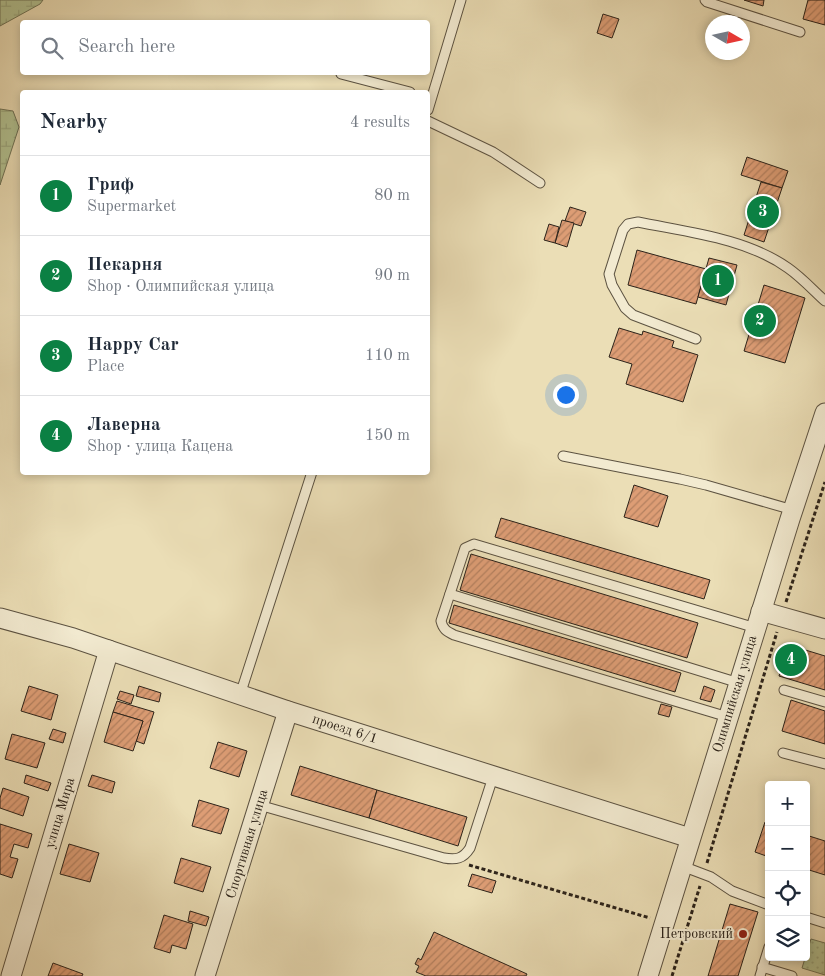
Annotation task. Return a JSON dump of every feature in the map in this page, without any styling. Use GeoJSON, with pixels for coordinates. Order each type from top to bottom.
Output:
{"type":"FeatureCollection","features":[{"type":"Feature","properties":{"kind":"street","name":"Олимпийская улица"},"geometry":{"type":"LineString","coordinates":[[648,976],[825,413]]}},
{"type":"Feature","properties":{"kind":"street"},"geometry":{"type":"LineString","coordinates":[[759,619],[782,617],[825,630]]}},
{"type":"Feature","properties":{"kind":"street","name":"проезд 6/1"},"geometry":{"type":"LineString","coordinates":[[0,618],[73,638],[288,711],[690,838]]}},
{"type":"Feature","properties":{"kind":"street","name":"улица Мира"},"geometry":{"type":"LineString","coordinates":[[11,976],[109,650]]}},
{"type":"Feature","properties":{"kind":"street","name":"Спортивная улица"},"geometry":{"type":"LineString","coordinates":[[205,976],[288,711]]}},
{"type":"Feature","properties":{"kind":"lane"},"geometry":{"type":"LineString","coordinates":[[430,94],[461,0]]}},
{"type":"Feature","properties":{"kind":"lane"},"geometry":{"type":"LineString","coordinates":[[705,0],[800,32]]}},
{"type":"Feature","properties":{"kind":"lane"},"geometry":{"type":"LineString","coordinates":[[344,75],[402,90]]}},
{"type":"Feature","properties":{"kind":"lane"},"geometry":{"type":"LineString","coordinates":[[430,122],[493,152],[540,183]]}},
{"type":"Feature","properties":{"kind":"lane"},"geometry":{"type":"LineString","coordinates":[[696,339],[633,315],[625,308],[612,285],[609,274],[622,230],[628,224],[638,222],[716,238],[765,254],[788,268],[825,301]]}},
{"type":"Feature","properties":{"kind":"lane"},"geometry":{"type":"LineString","coordinates":[[563,456],[706,485],[793,510]]}},
{"type":"Feature","properties":{"kind":"lane"},"geometry":{"type":"LineString","coordinates":[[240,695],[311,475]]}},
{"type":"Feature","properties":{"kind":"lane"},"geometry":{"type":"LineString","coordinates":[[728,717],[454,635],[442,627],[450,594],[466,548],[474,544],[759,619]]}},
{"type":"Feature","properties":{"kind":"lane"},"geometry":{"type":"LineString","coordinates":[[450,594],[739,683]]}},
{"type":"Feature","properties":{"kind":"lane"},"geometry":{"type":"LineString","coordinates":[[784,690],[825,702]]}},
{"type":"Feature","properties":{"kind":"lane"},"geometry":{"type":"LineString","coordinates":[[783,753],[825,764]]}},
{"type":"Feature","properties":{"kind":"lane"},"geometry":{"type":"LineString","coordinates":[[259,805],[387,842],[451,859],[458,859],[470,848],[493,776]]}},
{"type":"Feature","properties":{"kind":"lane"},"geometry":{"type":"LineString","coordinates":[[682,866],[711,877],[732,891],[765,903]]}},
{"type":"Feature","properties":{"kind":"lane"},"geometry":{"type":"LineString","coordinates":[[810,918],[825,923]]}},
{"type":"Feature","properties":{"kind":"lane"},"geometry":{"type":"LineString","coordinates":[[765,960],[761,972],[792,976]]}},
{"type":"Feature","properties":{"kind":"path"},"geometry":{"type":"LineString","coordinates":[[672,976],[825,482]]}},
{"type":"Feature","properties":{"kind":"path"},"geometry":{"type":"LineString","coordinates":[[451,859],[686,929]]}},
{"type":"Feature","properties":{"kind":"green space"},"geometry":{"type":"Polygon","coordinates":[[[0,0],[43,0],[40,4],[0,26],[0,0]]]}},
{"type":"Feature","properties":{"kind":"green space"},"geometry":{"type":"Polygon","coordinates":[[[0,109],[13,111],[19,127],[0,185],[0,109]]]}},
{"type":"Feature","properties":{"kind":"green space"},"geometry":{"type":"Polygon","coordinates":[[[811,939],[825,943],[825,975],[802,968],[804,961],[810,961],[811,939]]]}},
{"type":"Feature","properties":{"kind":"building"},"geometry":{"type":"Polygon","coordinates":[[[744,0],[764,0],[763,6],[744,0]]]}},
{"type":"Feature","properties":{"kind":"building"},"geometry":{"type":"Polygon","coordinates":[[[808,0],[825,0],[825,25],[803,19],[808,0]]]}},
{"type":"Feature","properties":{"kind":"building"},"geometry":{"type":"Polygon","coordinates":[[[603,14],[619,19],[612,38],[597,33],[603,14]]]}},
{"type":"Feature","properties":{"kind":"building"},"geometry":{"type":"Polygon","coordinates":[[[747,157],[788,171],[782,188],[741,175],[747,157]]]}},
{"type":"Feature","properties":{"kind":"building"},"geometry":{"type":"Polygon","coordinates":[[[761,182],[782,188],[764,242],[744,235],[761,182]]]}},
{"type":"Feature","properties":{"kind":"building"},"geometry":{"type":"Polygon","coordinates":[[[570,207],[586,212],[581,226],[565,221],[570,207]]]}},
{"type":"Feature","properties":{"kind":"building"},"geometry":{"type":"Polygon","coordinates":[[[562,220],[574,223],[567,247],[555,243],[562,220]]]}},
{"type":"Feature","properties":{"kind":"building"},"geometry":{"type":"Polygon","coordinates":[[[549,224],[559,227],[555,243],[544,240],[549,224]]]}},
{"type":"Feature","properties":{"kind":"building"},"geometry":{"type":"Polygon","coordinates":[[[637,250],[706,269],[696,304],[628,285],[637,250]]]}},
{"type":"Feature","properties":{"kind":"building"},"geometry":{"type":"Polygon","coordinates":[[[709,258],[737,265],[726,305],[698,297],[709,258]]]}},
{"type":"Feature","properties":{"kind":"building"},"geometry":{"type":"Polygon","coordinates":[[[764,285],[805,298],[785,363],[744,351],[764,285]]]}},
{"type":"Feature","properties":{"kind":"building"},"geometry":{"type":"Polygon","coordinates":[[[619,328],[642,335],[643,331],[674,341],[672,347],[698,355],[683,402],[626,384],[632,364],[609,357],[619,328]]]}},
{"type":"Feature","properties":{"kind":"building"},"geometry":{"type":"Polygon","coordinates":[[[634,485],[668,496],[658,527],[624,517],[634,485]]]}},
{"type":"Feature","properties":{"kind":"building"},"geometry":{"type":"Polygon","coordinates":[[[501,518],[710,580],[704,599],[495,537],[501,518]]]}},
{"type":"Feature","properties":{"kind":"building"},"geometry":{"type":"Polygon","coordinates":[[[471,554],[698,623],[687,658],[460,590],[471,554]]]}},
{"type":"Feature","properties":{"kind":"building"},"geometry":{"type":"Polygon","coordinates":[[[454,605],[681,673],[675,692],[449,623],[454,605]]]}},
{"type":"Feature","properties":{"kind":"building"},"geometry":{"type":"Polygon","coordinates":[[[789,645],[825,656],[825,690],[779,676],[789,645]]]}},
{"type":"Feature","properties":{"kind":"building"},"geometry":{"type":"Polygon","coordinates":[[[29,686],[58,695],[51,720],[21,711],[29,686]]]}},
{"type":"Feature","properties":{"kind":"building"},"geometry":{"type":"Polygon","coordinates":[[[139,686],[161,693],[159,702],[136,696],[139,686]]]}},
{"type":"Feature","properties":{"kind":"building"},"geometry":{"type":"Polygon","coordinates":[[[704,686],[715,690],[711,702],[700,699],[704,686]]]}},
{"type":"Feature","properties":{"kind":"building"},"geometry":{"type":"Polygon","coordinates":[[[120,691],[134,695],[131,704],[117,699],[120,691]]]}},
{"type":"Feature","properties":{"kind":"building"},"geometry":{"type":"Polygon","coordinates":[[[791,700],[825,711],[825,744],[782,731],[791,700]]]}},
{"type":"Feature","properties":{"kind":"building"},"geometry":{"type":"Polygon","coordinates":[[[117,701],[154,712],[144,744],[136,741],[143,721],[113,712],[117,701]]]}},
{"type":"Feature","properties":{"kind":"building"},"geometry":{"type":"Polygon","coordinates":[[[661,704],[672,707],[669,717],[658,714],[661,704]]]}},
{"type":"Feature","properties":{"kind":"building"},"geometry":{"type":"Polygon","coordinates":[[[113,712],[143,721],[133,751],[104,742],[113,712]]]}},
{"type":"Feature","properties":{"kind":"building"},"geometry":{"type":"Polygon","coordinates":[[[53,729],[66,733],[63,743],[49,739],[53,729]]]}},
{"type":"Feature","properties":{"kind":"building"},"geometry":{"type":"Polygon","coordinates":[[[12,734],[45,743],[37,768],[5,759],[12,734]]]}},
{"type":"Feature","properties":{"kind":"building"},"geometry":{"type":"Polygon","coordinates":[[[218,742],[247,751],[239,777],[210,768],[218,742]]]}},
{"type":"Feature","properties":{"kind":"building"},"geometry":{"type":"Polygon","coordinates":[[[300,766],[377,790],[369,818],[291,795],[300,766]]]}},
{"type":"Feature","properties":{"kind":"building"},"geometry":{"type":"Polygon","coordinates":[[[26,775],[51,783],[48,791],[24,783],[26,775]]]}},
{"type":"Feature","properties":{"kind":"building"},"geometry":{"type":"Polygon","coordinates":[[[92,775],[115,782],[112,793],[88,786],[92,775]]]}},
{"type":"Feature","properties":{"kind":"building"},"geometry":{"type":"Polygon","coordinates":[[[3,788],[29,797],[23,816],[0,808],[3,788]]]}},
{"type":"Feature","properties":{"kind":"building"},"geometry":{"type":"Polygon","coordinates":[[[377,790],[467,817],[458,846],[369,818],[377,790]]]}},
{"type":"Feature","properties":{"kind":"building"},"geometry":{"type":"Polygon","coordinates":[[[199,800],[229,809],[221,834],[192,826],[199,800]]]}},
{"type":"Feature","properties":{"kind":"building"},"geometry":{"type":"Polygon","coordinates":[[[765,822],[765,856],[755,852],[765,822]]]}},
{"type":"Feature","properties":{"kind":"building"},"geometry":{"type":"Polygon","coordinates":[[[0,824],[32,834],[28,848],[14,844],[10,857],[18,859],[12,878],[0,874],[0,824]]]}},
{"type":"Feature","properties":{"kind":"building"},"geometry":{"type":"Polygon","coordinates":[[[810,836],[825,841],[825,875],[810,870],[810,836]]]}},
{"type":"Feature","properties":{"kind":"building"},"geometry":{"type":"Polygon","coordinates":[[[69,844],[99,853],[90,882],[60,874],[69,844]]]}},
{"type":"Feature","properties":{"kind":"building"},"geometry":{"type":"Polygon","coordinates":[[[181,858],[211,867],[203,892],[174,883],[181,858]]]}},
{"type":"Feature","properties":{"kind":"building"},"geometry":{"type":"Polygon","coordinates":[[[472,874],[496,881],[492,893],[468,886],[472,874]]]}},
{"type":"Feature","properties":{"kind":"building"},"geometry":{"type":"Polygon","coordinates":[[[730,904],[758,912],[738,976],[708,976],[730,904]]]}},
{"type":"Feature","properties":{"kind":"building"},"geometry":{"type":"Polygon","coordinates":[[[190,911],[209,917],[206,926],[188,921],[190,911]]]}},
{"type":"Feature","properties":{"kind":"building"},"geometry":{"type":"Polygon","coordinates":[[[164,915],[193,924],[186,949],[172,945],[170,953],[154,948],[164,915]]]}},
{"type":"Feature","properties":{"kind":"building"},"geometry":{"type":"Polygon","coordinates":[[[434,932],[527,974],[526,976],[426,976],[416,972],[419,966],[415,964],[418,958],[421,960],[434,932]]]}},
{"type":"Feature","properties":{"kind":"building"},"geometry":{"type":"Polygon","coordinates":[[[53,963],[83,974],[82,976],[48,976],[53,963]]]}},
{"type":"Feature","properties":{"kind":"place","name":"Happy Car"},"geometry":{"type":"Point","coordinates":[763,212]}},
{"type":"Feature","properties":{"kind":"place","name":"Гриф"},"geometry":{"type":"Point","coordinates":[718,281]}},
{"type":"Feature","properties":{"kind":"place","name":"Пекарня"},"geometry":{"type":"Point","coordinates":[760,321]}},
{"type":"Feature","properties":{"kind":"place","name":"Лаверна"},"geometry":{"type":"Point","coordinates":[791,660]}},
{"type":"Feature","properties":{"kind":"place","name":"Петровский"},"geometry":{"type":"Point","coordinates":[743,934]}}]}
